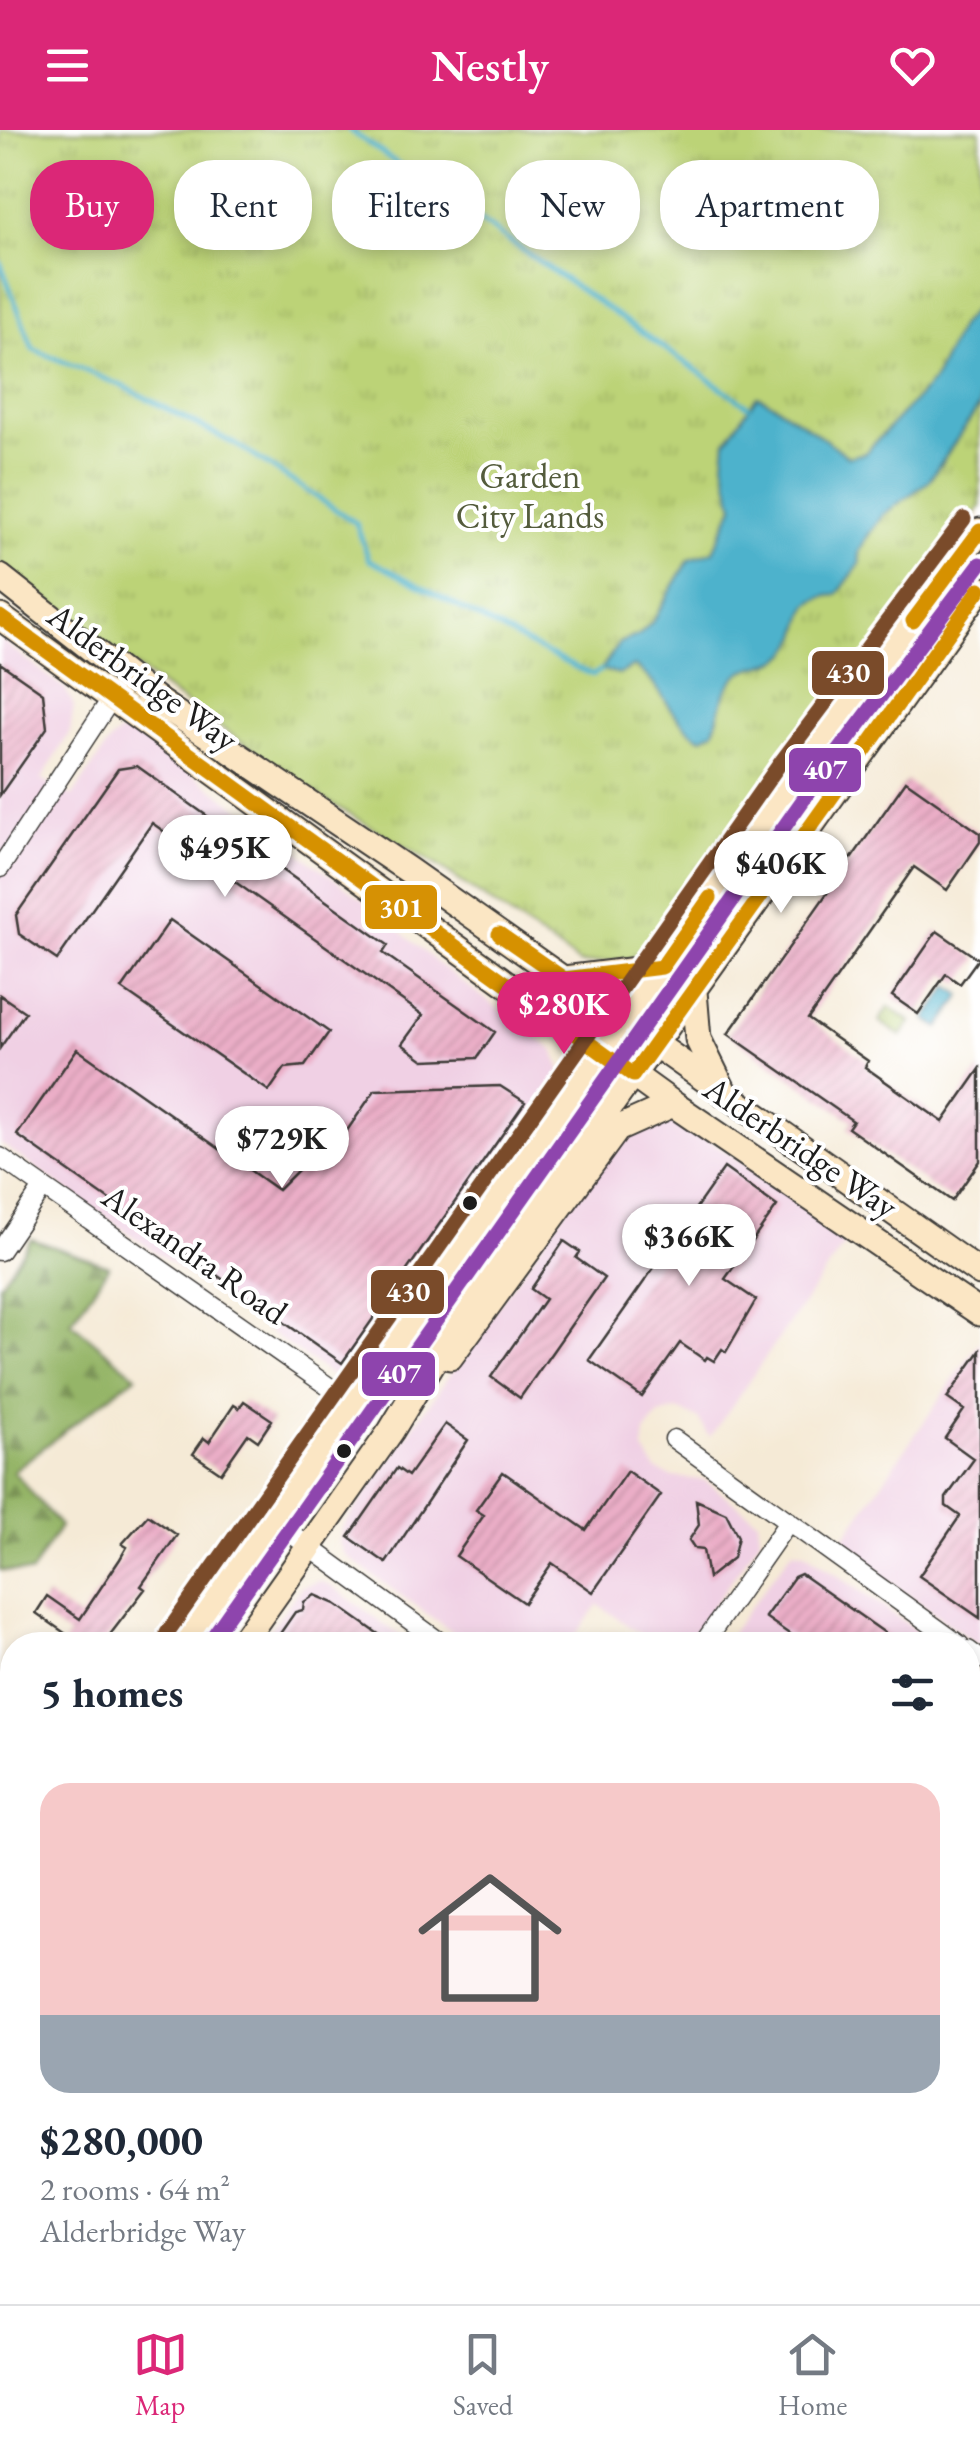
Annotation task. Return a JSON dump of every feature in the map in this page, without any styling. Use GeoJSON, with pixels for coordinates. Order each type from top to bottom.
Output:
{"type":"FeatureCollection","features":[{"type":"Feature","properties":{"kind":"main road"},"geometry":{"type":"LineString","coordinates":[[192,1632],[797,774],[980,530]]}},
{"type":"Feature","properties":{"kind":"main road","name":"Alderbridge Way"},"geometry":{"type":"LineString","coordinates":[[0,578],[125,676],[980,1272]]}},
{"type":"Feature","properties":{"kind":"main road"},"geometry":{"type":"LineString","coordinates":[[249,1632],[413,1396],[465,1309],[980,589]]}},
{"type":"Feature","properties":{"kind":"main road","name":"Alderbridge Way"},"geometry":{"type":"LineString","coordinates":[[0,617],[673,1104],[980,1313]]}},
{"type":"Feature","properties":{"kind":"main road"},"geometry":{"type":"LineString","coordinates":[[564,980],[662,967]]}},
{"type":"Feature","properties":{"kind":"main road"},"geometry":{"type":"LineString","coordinates":[[694,991],[698,1039],[727,1098]]}},
{"type":"Feature","properties":{"kind":"main road"},"geometry":{"type":"LineString","coordinates":[[413,1396],[477,1326],[617,1129],[673,1104]]}},
{"type":"Feature","properties":{"kind":"street"},"geometry":{"type":"LineString","coordinates":[[0,868],[125,676]]}},
{"type":"Feature","properties":{"kind":"street","name":"Alexandra Road"},"geometry":{"type":"LineString","coordinates":[[0,1157],[352,1403]]}},
{"type":"Feature","properties":{"kind":"street"},"geometry":{"type":"LineString","coordinates":[[0,1251],[44,1188]]}},
{"type":"Feature","properties":{"kind":"street"},"geometry":{"type":"LineString","coordinates":[[674,1439],[942,1632]]}},
{"type":"Feature","properties":{"kind":"street"},"geometry":{"type":"LineString","coordinates":[[270,1519],[426,1632]]}},
{"type":"Feature","properties":{"kind":"street"},"geometry":{"type":"LineString","coordinates":[[711,1632],[788,1521]]}},
{"type":"Feature","properties":{"kind":"shaded area"},"geometry":{"type":"Polygon","coordinates":[[[0,639],[65,689],[74,706],[70,732],[42,779],[72,797],[110,741],[121,732],[136,732],[374,908],[437,963],[555,1051],[563,1078],[558,1091],[533,1120],[536,1123],[368,1369],[364,1366],[349,1378],[332,1376],[0,1143],[0,639]]]}},
{"type":"Feature","properties":{"kind":"shaded area"},"geometry":{"type":"Polygon","coordinates":[[[662,1120],[692,1129],[851,1235],[710,1437],[698,1418],[677,1410],[659,1415],[645,1433],[643,1449],[656,1470],[673,1477],[704,1480],[758,1520],[760,1539],[695,1632],[637,1632],[598,1604],[578,1632],[452,1632],[345,1555],[339,1543],[342,1528],[611,1145],[662,1120]]]}},
{"type":"Feature","properties":{"kind":"shaded area"},"geometry":{"type":"Polygon","coordinates":[[[980,1341],[980,1632],[960,1632],[839,1545],[980,1341]]]}},
{"type":"Feature","properties":{"kind":"shaded area"},"geometry":{"type":"Polygon","coordinates":[[[793,1550],[805,1552],[919,1632],[732,1632],[793,1550]]]}},
{"type":"Feature","properties":{"kind":"shaded area"},"geometry":{"type":"Polygon","coordinates":[[[319,1581],[330,1585],[395,1632],[268,1632],[301,1587],[319,1581]]]}},
{"type":"Feature","properties":{"kind":"green space","name":"Garden City Lands"},"geometry":{"type":"Polygon","coordinates":[[[0,130],[980,130],[980,507],[822,718],[753,797],[653,938],[631,959],[581,964],[438,866],[322,798],[161,686],[0,564],[0,130]]]}},
{"type":"Feature","properties":{"kind":"green space"},"geometry":{"type":"Polygon","coordinates":[[[889,1007],[911,1022],[901,1036],[879,1021],[889,1007]]]}},
{"type":"Feature","properties":{"kind":"green space"},"geometry":{"type":"Polygon","coordinates":[[[31,1239],[109,1266],[71,1322],[136,1376],[13,1471],[60,1526],[31,1573],[0,1570],[0,1284],[31,1239]]]}},
{"type":"Feature","properties":{"kind":"water"},"geometry":{"type":"Polygon","coordinates":[[[980,302],[980,405],[928,482],[884,514],[859,552],[860,564],[837,595],[823,597],[809,606],[786,655],[746,670],[733,680],[723,698],[714,731],[701,738],[690,731],[653,683],[634,666],[620,674],[601,670],[619,643],[639,635],[653,621],[689,560],[713,551],[734,506],[724,462],[726,441],[757,396],[848,457],[865,453],[933,381],[959,327],[980,302]]]}},
{"type":"Feature","properties":{"kind":"water"},"geometry":{"type":"Polygon","coordinates":[[[949,986],[962,995],[939,1028],[926,1019],[949,986]]]}},
{"type":"Feature","properties":{"kind":"building"},"geometry":{"type":"Polygon","coordinates":[[[0,663],[43,693],[47,728],[0,795],[0,663]]]}},
{"type":"Feature","properties":{"kind":"building"},"geometry":{"type":"Polygon","coordinates":[[[137,766],[388,945],[383,953],[495,1032],[477,1058],[424,1060],[402,1044],[423,1015],[152,823],[57,960],[19,934],[16,915],[118,769],[137,766]]]}},
{"type":"Feature","properties":{"kind":"building"},"geometry":{"type":"Polygon","coordinates":[[[906,781],[980,833],[980,842],[947,890],[914,867],[808,1019],[868,1061],[865,1067],[943,1122],[980,1069],[980,1161],[952,1201],[848,1128],[853,1121],[728,1034],[906,781]]]}},
{"type":"Feature","properties":{"kind":"building"},"geometry":{"type":"Polygon","coordinates":[[[170,920],[329,1032],[305,1066],[285,1068],[269,1091],[122,989],[170,920]]]}},
{"type":"Feature","properties":{"kind":"building"},"geometry":{"type":"Polygon","coordinates":[[[937,931],[978,959],[960,984],[946,974],[918,1014],[892,996],[937,931]]]}},
{"type":"Feature","properties":{"kind":"building"},"geometry":{"type":"Polygon","coordinates":[[[0,995],[25,1012],[0,1048],[0,995]]]}},
{"type":"Feature","properties":{"kind":"building"},"geometry":{"type":"Polygon","coordinates":[[[77,1049],[278,1190],[340,1128],[346,1132],[375,1090],[500,1086],[525,1102],[342,1363],[17,1135],[77,1049]]]}},
{"type":"Feature","properties":{"kind":"building"},"geometry":{"type":"Polygon","coordinates":[[[724,1168],[777,1206],[725,1279],[756,1300],[726,1352],[722,1349],[714,1361],[707,1357],[705,1360],[680,1343],[642,1397],[589,1360],[724,1168]]]}},
{"type":"Feature","properties":{"kind":"building"},"geometry":{"type":"Polygon","coordinates":[[[564,1241],[580,1252],[576,1258],[604,1278],[520,1398],[491,1377],[545,1299],[531,1289],[564,1241]]]}},
{"type":"Feature","properties":{"kind":"building"},"geometry":{"type":"Polygon","coordinates":[[[980,1351],[980,1618],[919,1576],[960,1516],[946,1506],[946,1498],[974,1459],[945,1438],[964,1410],[947,1398],[980,1351]]]}},
{"type":"Feature","properties":{"kind":"building"},"geometry":{"type":"Polygon","coordinates":[[[244,1401],[272,1420],[258,1441],[248,1434],[221,1473],[193,1454],[204,1438],[209,1442],[234,1405],[239,1408],[244,1401]]]}},
{"type":"Feature","properties":{"kind":"building"},"geometry":{"type":"Polygon","coordinates":[[[445,1424],[468,1440],[386,1563],[349,1537],[397,1468],[408,1476],[445,1424]]]}},
{"type":"Feature","properties":{"kind":"building"},"geometry":{"type":"Polygon","coordinates":[[[627,1471],[661,1495],[593,1592],[552,1563],[524,1603],[456,1556],[484,1515],[476,1510],[503,1472],[586,1530],[627,1471]]]}},
{"type":"Feature","properties":{"kind":"building"},"geometry":{"type":"Polygon","coordinates":[[[696,1500],[726,1513],[738,1537],[733,1558],[708,1578],[703,1550],[695,1549],[689,1540],[699,1525],[696,1500]]]}},
{"type":"Feature","properties":{"kind":"building"},"geometry":{"type":"Polygon","coordinates":[[[148,1515],[177,1535],[141,1586],[145,1589],[112,1632],[63,1632],[36,1613],[47,1596],[80,1619],[127,1547],[122,1544],[148,1515]]]}},
{"type":"Feature","properties":{"kind":"building"},"geometry":{"type":"Polygon","coordinates":[[[801,1574],[884,1632],[786,1632],[765,1617],[794,1577],[801,1574]]]}},
{"type":"Feature","properties":{"kind":"building"},"geometry":{"type":"Polygon","coordinates":[[[315,1595],[336,1604],[376,1632],[281,1632],[295,1612],[303,1610],[304,1602],[315,1595]]]}},
{"type":"Feature","properties":{"kind":"waterway"},"geometry":{"type":"LineString","coordinates":[[349,130],[748,406]]}},
{"type":"Feature","properties":{"kind":"waterway"},"geometry":{"type":"LineString","coordinates":[[0,262],[33,349],[127,388],[242,448],[356,523],[369,560],[564,662],[593,675],[601,670]]}},
{"type":"Feature","properties":{"kind":"transit line","name":"430"},"geometry":{"type":"LineString","coordinates":[[168,1632],[781,762],[964,519]]}},
{"type":"Feature","properties":{"kind":"transit line","name":"301"},"geometry":{"type":"LineString","coordinates":[[913,621],[980,531]]}},
{"type":"Feature","properties":{"kind":"transit line","name":"407"},"geometry":{"type":"LineString","coordinates":[[216,1632],[813,786],[980,564]]}},
{"type":"Feature","properties":{"kind":"transit line","name":"301"},"geometry":{"type":"LineString","coordinates":[[0,617],[633,1075],[980,589]]}},
{"type":"Feature","properties":{"kind":"transit line","name":"301"},"geometry":{"type":"LineString","coordinates":[[499,934],[564,979],[662,967],[710,898]]}}]}
